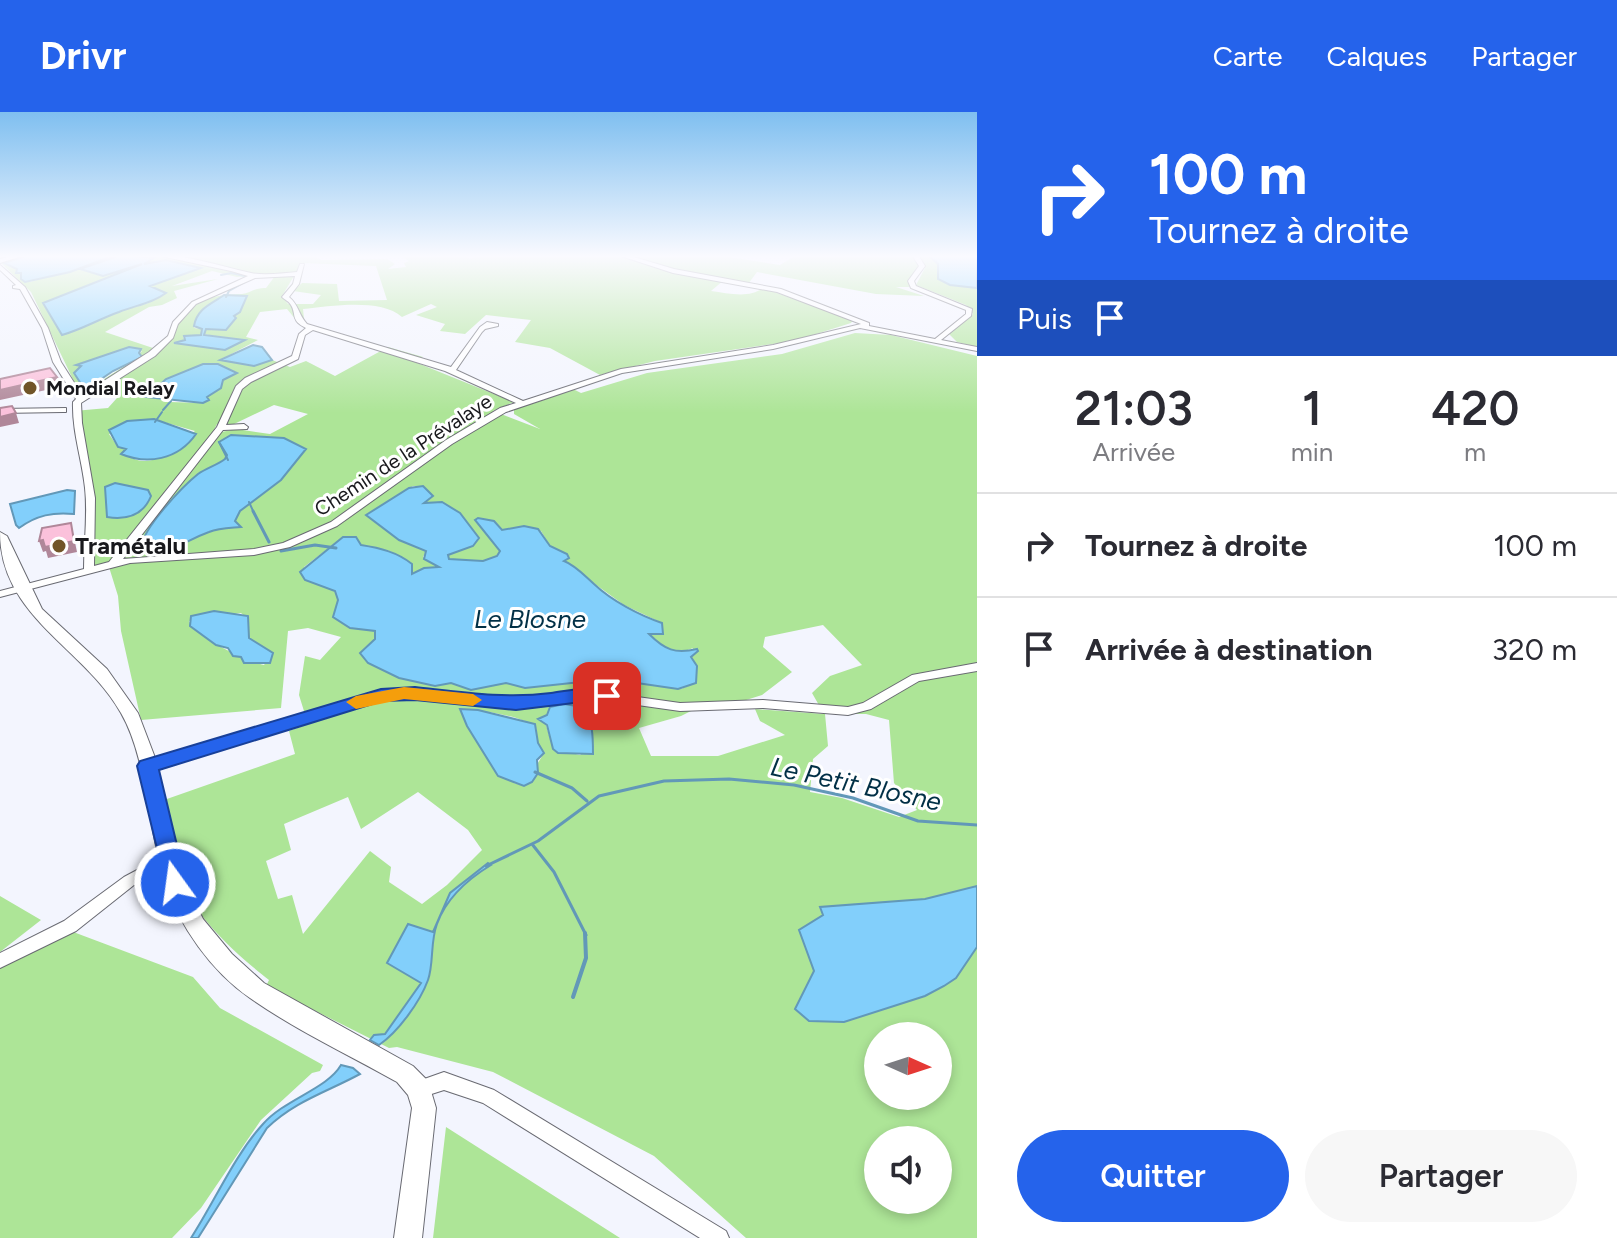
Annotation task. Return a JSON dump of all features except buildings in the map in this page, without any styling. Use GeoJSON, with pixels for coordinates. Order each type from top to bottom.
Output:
{"type":"FeatureCollection","features":[{"type":"Feature","properties":{"kind":"main road"},"geometry":{"type":"LineString","coordinates":[[0,536],[36,612],[115,690],[134,723],[148,766],[180,897],[195,925],[224,961],[256,990],[385,1060],[419,1089],[424,1108],[408,1238]]}},
{"type":"Feature","properties":{"kind":"street"},"geometry":{"type":"LineString","coordinates":[[32,308],[45,328],[57,362],[78,402],[79,445],[85,461],[91,500],[89,569]]}},
{"type":"Feature","properties":{"kind":"street"},"geometry":{"type":"LineString","coordinates":[[78,402],[152,354],[171,337],[175,323],[190,308]]}},
{"type":"Feature","properties":{"kind":"street"},"geometry":{"type":"LineString","coordinates":[[295,308],[300,321],[312,327],[452,371],[522,403]]}},
{"type":"Feature","properties":{"kind":"street"},"geometry":{"type":"LineString","coordinates":[[821,308],[860,324]]}},
{"type":"Feature","properties":{"kind":"street"},"geometry":{"type":"LineString","coordinates":[[938,339],[969,315],[969,309],[965,308]]}},
{"type":"Feature","properties":{"kind":"street","name":"Chemin de la Prévalaye"},"geometry":{"type":"LineString","coordinates":[[0,594],[128,560],[254,552],[295,542],[334,524],[482,421],[522,403],[621,371],[773,347],[860,324],[977,349]]}},
{"type":"Feature","properties":{"kind":"street"},"geometry":{"type":"LineString","coordinates":[[114,563],[221,428],[243,384],[295,357],[302,334],[312,327]]}},
{"type":"Feature","properties":{"kind":"street"},"geometry":{"type":"LineString","coordinates":[[452,371],[471,337],[482,328]]}},
{"type":"Feature","properties":{"kind":"street"},"geometry":{"type":"LineString","coordinates":[[0,411],[63,410]]}},
{"type":"Feature","properties":{"kind":"street"},"geometry":{"type":"LineString","coordinates":[[221,428],[244,427]]}},
{"type":"Feature","properties":{"kind":"street"},"geometry":{"type":"LineString","coordinates":[[148,766],[393,694],[516,704],[595,695],[696,708],[763,704],[848,711],[867,706],[916,678],[977,667]]}},
{"type":"Feature","properties":{"kind":"street"},"geometry":{"type":"LineString","coordinates":[[0,961],[70,926],[129,881],[169,859]]}},
{"type":"Feature","properties":{"kind":"street"},"geometry":{"type":"LineString","coordinates":[[419,1089],[444,1081],[488,1096],[719,1238]]}},
{"type":"Feature","properties":{"kind":"green space"},"geometry":{"type":"Polygon","coordinates":[[[38,308],[45,308],[62,335],[133,308],[148,308],[105,332],[159,350],[191,308],[208,308],[194,328],[202,329],[201,335],[183,337],[185,340],[174,343],[225,350],[243,341],[204,334],[206,329],[226,330],[239,308],[315,308],[303,309],[304,319],[296,320],[287,309],[260,312],[246,337],[258,340],[220,360],[254,366],[272,360],[290,367],[306,361],[335,376],[388,347],[423,357],[415,362],[514,402],[493,411],[540,429],[514,414],[514,409],[573,389],[581,393],[647,373],[782,354],[855,333],[891,335],[977,356],[977,1238],[746,1238],[654,1156],[493,1072],[397,1047],[389,1048],[266,986],[269,980],[216,932],[184,888],[178,873],[164,800],[295,754],[289,731],[308,724],[299,695],[305,656],[320,660],[341,637],[308,628],[288,631],[281,708],[141,720],[121,631],[118,596],[109,567],[90,567],[89,498],[74,411],[108,408],[117,398],[97,390],[80,394],[38,308]],[[129,347],[78,364],[81,366],[78,376],[82,383],[92,388],[142,351],[129,347]],[[213,363],[166,379],[146,395],[170,402],[203,403],[211,392],[219,390],[223,380],[236,372],[213,363]],[[274,405],[232,425],[217,424],[212,434],[236,429],[270,434],[308,414],[274,405]],[[153,419],[109,434],[118,447],[128,449],[128,456],[146,461],[164,455],[195,431],[153,419]],[[236,435],[225,450],[225,459],[194,477],[151,523],[142,547],[172,548],[213,531],[241,527],[235,521],[240,511],[281,480],[306,449],[284,438],[236,435]],[[413,486],[367,514],[399,540],[426,551],[423,557],[440,566],[412,574],[412,564],[390,551],[361,545],[357,539],[343,537],[304,567],[306,580],[335,591],[338,600],[334,617],[375,631],[375,639],[361,653],[399,678],[435,686],[451,683],[468,689],[506,683],[529,687],[581,682],[642,683],[681,689],[697,682],[697,666],[691,657],[693,648],[674,651],[659,643],[649,634],[662,634],[662,623],[624,605],[563,561],[569,558],[567,554],[550,546],[541,531],[502,530],[490,520],[478,518],[475,520],[501,551],[497,556],[483,561],[449,559],[448,555],[473,546],[479,538],[460,513],[444,503],[424,503],[431,498],[422,486],[413,486]],[[241,613],[189,621],[211,641],[246,659],[264,665],[272,653],[249,638],[249,620],[241,613]],[[823,625],[765,637],[763,647],[792,672],[762,695],[743,701],[703,705],[681,716],[639,728],[651,756],[718,756],[785,735],[760,721],[755,709],[824,714],[812,693],[830,676],[862,665],[823,625]],[[564,704],[550,707],[546,725],[553,749],[580,755],[593,744],[589,735],[591,721],[583,707],[564,704]],[[461,710],[514,783],[524,786],[544,753],[538,743],[536,727],[500,714],[461,710]],[[825,714],[828,746],[813,759],[810,792],[842,798],[899,817],[917,810],[894,783],[889,720],[866,714],[825,714]],[[418,792],[361,829],[348,797],[284,824],[291,850],[266,861],[278,899],[292,895],[303,934],[370,851],[391,867],[389,882],[422,904],[447,885],[482,850],[468,830],[418,792]]]}},
{"type":"Feature","properties":{"kind":"green space"},"geometry":{"type":"Polygon","coordinates":[[[384,308],[423,308],[402,317],[384,308]]]}},
{"type":"Feature","properties":{"kind":"green space"},"geometry":{"type":"Polygon","coordinates":[[[436,308],[818,308],[853,320],[794,341],[655,361],[600,375],[550,348],[515,342],[531,320],[486,315],[465,334],[440,331],[445,324],[416,315],[436,308]]]}},
{"type":"Feature","properties":{"kind":"green space"},"geometry":{"type":"Polygon","coordinates":[[[968,308],[977,308],[977,347],[957,342],[949,334],[973,314],[968,308]]]}},
{"type":"Feature","properties":{"kind":"green space"},"geometry":{"type":"Polygon","coordinates":[[[0,896],[41,920],[0,952],[0,896]]]}},
{"type":"Feature","properties":{"kind":"green space"},"geometry":{"type":"Polygon","coordinates":[[[68,930],[193,977],[220,1008],[323,1065],[320,1071],[312,1073],[261,1120],[201,1208],[172,1238],[0,1238],[0,967],[68,930]]]}},
{"type":"Feature","properties":{"kind":"green space"},"geometry":{"type":"Polygon","coordinates":[[[446,1127],[620,1238],[433,1238],[446,1127]]]}},
{"type":"Feature","properties":{"kind":"water"},"geometry":{"type":"Polygon","coordinates":[[[46,308],[133,308],[77,330],[62,335],[46,308]]]}},
{"type":"Feature","properties":{"kind":"water"},"geometry":{"type":"Polygon","coordinates":[[[205,308],[242,308],[226,330],[206,329],[204,335],[245,340],[225,350],[174,343],[185,340],[184,336],[201,335],[202,329],[194,326],[198,315],[205,308]]]}},
{"type":"Feature","properties":{"kind":"water"},"geometry":{"type":"Polygon","coordinates":[[[253,345],[262,347],[272,360],[254,366],[220,360],[253,345]]]}},
{"type":"Feature","properties":{"kind":"water"},"geometry":{"type":"Polygon","coordinates":[[[129,347],[141,349],[139,353],[142,357],[113,371],[85,390],[74,373],[81,366],[76,365],[129,347]]]}},
{"type":"Feature","properties":{"kind":"water"},"geometry":{"type":"Polygon","coordinates":[[[203,364],[218,364],[237,373],[223,380],[221,388],[203,403],[146,397],[166,379],[203,364]]]}},
{"type":"Feature","properties":{"kind":"water"},"geometry":{"type":"Polygon","coordinates":[[[154,419],[196,434],[180,450],[162,458],[141,459],[121,454],[126,449],[118,447],[109,430],[127,421],[154,419]]]}},
{"type":"Feature","properties":{"kind":"water"},"geometry":{"type":"Polygon","coordinates":[[[231,435],[284,438],[306,449],[281,480],[240,511],[235,521],[241,527],[213,531],[172,548],[142,547],[148,530],[173,498],[198,474],[225,459],[227,455],[219,442],[231,435]]]}},
{"type":"Feature","properties":{"kind":"water"},"geometry":{"type":"Polygon","coordinates":[[[115,483],[148,490],[151,496],[148,503],[133,515],[107,517],[105,487],[115,483]]]}},
{"type":"Feature","properties":{"kind":"water","name":"Le Blosne"},"geometry":{"type":"Polygon","coordinates":[[[423,486],[433,496],[424,503],[442,502],[460,513],[479,538],[473,546],[448,555],[449,559],[483,561],[497,556],[500,551],[475,520],[478,518],[494,521],[502,530],[524,526],[538,529],[550,546],[567,554],[569,558],[564,561],[601,590],[626,607],[662,623],[663,634],[649,634],[660,644],[676,651],[697,649],[691,657],[697,666],[696,683],[678,689],[637,683],[581,682],[525,688],[506,683],[471,690],[451,683],[435,686],[399,678],[368,663],[360,653],[375,639],[375,631],[350,628],[333,617],[338,600],[335,591],[305,580],[300,572],[343,537],[356,537],[361,545],[400,556],[412,564],[412,574],[424,568],[439,567],[424,559],[426,551],[399,540],[366,515],[409,488],[423,486]]]}},
{"type":"Feature","properties":{"kind":"water"},"geometry":{"type":"Polygon","coordinates":[[[67,490],[75,491],[74,514],[45,515],[19,528],[16,525],[10,504],[67,490]]]}},
{"type":"Feature","properties":{"kind":"water"},"geometry":{"type":"Polygon","coordinates":[[[214,611],[248,616],[249,638],[273,653],[270,663],[244,663],[241,657],[233,656],[228,648],[216,645],[190,626],[191,616],[214,611]]]}},
{"type":"Feature","properties":{"kind":"water"},"geometry":{"type":"Polygon","coordinates":[[[564,704],[583,707],[592,729],[593,754],[558,753],[553,749],[547,725],[538,719],[547,715],[550,707],[564,704]]]}},
{"type":"Feature","properties":{"kind":"water"},"geometry":{"type":"Polygon","coordinates":[[[460,709],[478,710],[535,724],[538,743],[544,753],[537,760],[538,773],[532,782],[524,786],[498,776],[460,709]]]}},
{"type":"Feature","properties":{"kind":"water"},"geometry":{"type":"Polygon","coordinates":[[[488,863],[491,865],[459,890],[441,915],[435,931],[428,980],[414,1007],[401,1025],[379,1045],[370,1040],[374,1035],[385,1034],[421,983],[387,963],[408,924],[433,932],[450,893],[488,863]]]}},
{"type":"Feature","properties":{"kind":"water"},"geometry":{"type":"Polygon","coordinates":[[[977,886],[977,947],[956,978],[925,996],[844,1022],[809,1021],[795,1009],[814,971],[799,930],[823,915],[820,907],[925,899],[977,886]]]}},
{"type":"Feature","properties":{"kind":"water"},"geometry":{"type":"Polygon","coordinates":[[[341,1065],[353,1068],[360,1074],[300,1104],[267,1128],[198,1238],[191,1238],[234,1164],[263,1124],[282,1108],[326,1081],[341,1065]]]}},
{"type":"Feature","properties":{"kind":"waterway","name":"Le Blosne"},"geometry":{"type":"LineString","coordinates":[[163,410],[171,401]]}},
{"type":"Feature","properties":{"kind":"waterway","name":"Le Blosne"},"geometry":{"type":"LineString","coordinates":[[155,422],[162,412]]}},
{"type":"Feature","properties":{"kind":"waterway","name":"Le Blosne"},"geometry":{"type":"LineString","coordinates":[[219,442],[228,460]]}},
{"type":"Feature","properties":{"kind":"waterway","name":"Le Blosne"},"geometry":{"type":"LineString","coordinates":[[249,502],[254,512]]}},
{"type":"Feature","properties":{"kind":"waterway","name":"Le Blosne"},"geometry":{"type":"LineString","coordinates":[[254,512],[269,542]]}},
{"type":"Feature","properties":{"kind":"waterway","name":"Le Blosne"},"geometry":{"type":"LineString","coordinates":[[281,551],[315,545],[336,548]]}},
{"type":"Feature","properties":{"kind":"waterway","name":"Le Blosne"},"geometry":{"type":"LineString","coordinates":[[535,772],[572,788],[587,801]]}},
{"type":"Feature","properties":{"kind":"waterway","name":"Le Petit Blosne"},"geometry":{"type":"LineString","coordinates":[[486,866],[538,841],[599,796],[664,781],[729,779],[794,785],[853,798],[918,821],[977,825]]}},
{"type":"Feature","properties":{"kind":"waterway"},"geometry":{"type":"LineString","coordinates":[[532,844],[554,872],[585,933]]}},
{"type":"Feature","properties":{"kind":"waterway"},"geometry":{"type":"LineString","coordinates":[[573,997],[586,958],[585,933]]}},
{"type":"Feature","properties":{"kind":"slow traffic"},"geometry":{"type":"LineString","coordinates":[[356,702],[404,693],[473,700]]}},
{"type":"Feature","properties":{"kind":"place","name":"Mondial Relay"},"geometry":{"type":"Point","coordinates":[30,388]}},
{"type":"Feature","properties":{"kind":"place","name":"Tramétalu"},"geometry":{"type":"Point","coordinates":[59,546]}},
{"type":"Feature","properties":{"kind":"route"},"geometry":{"type":"LineString","coordinates":[[175,883],[148,766],[381,695],[415,694],[501,704],[607,696]]}}]}
